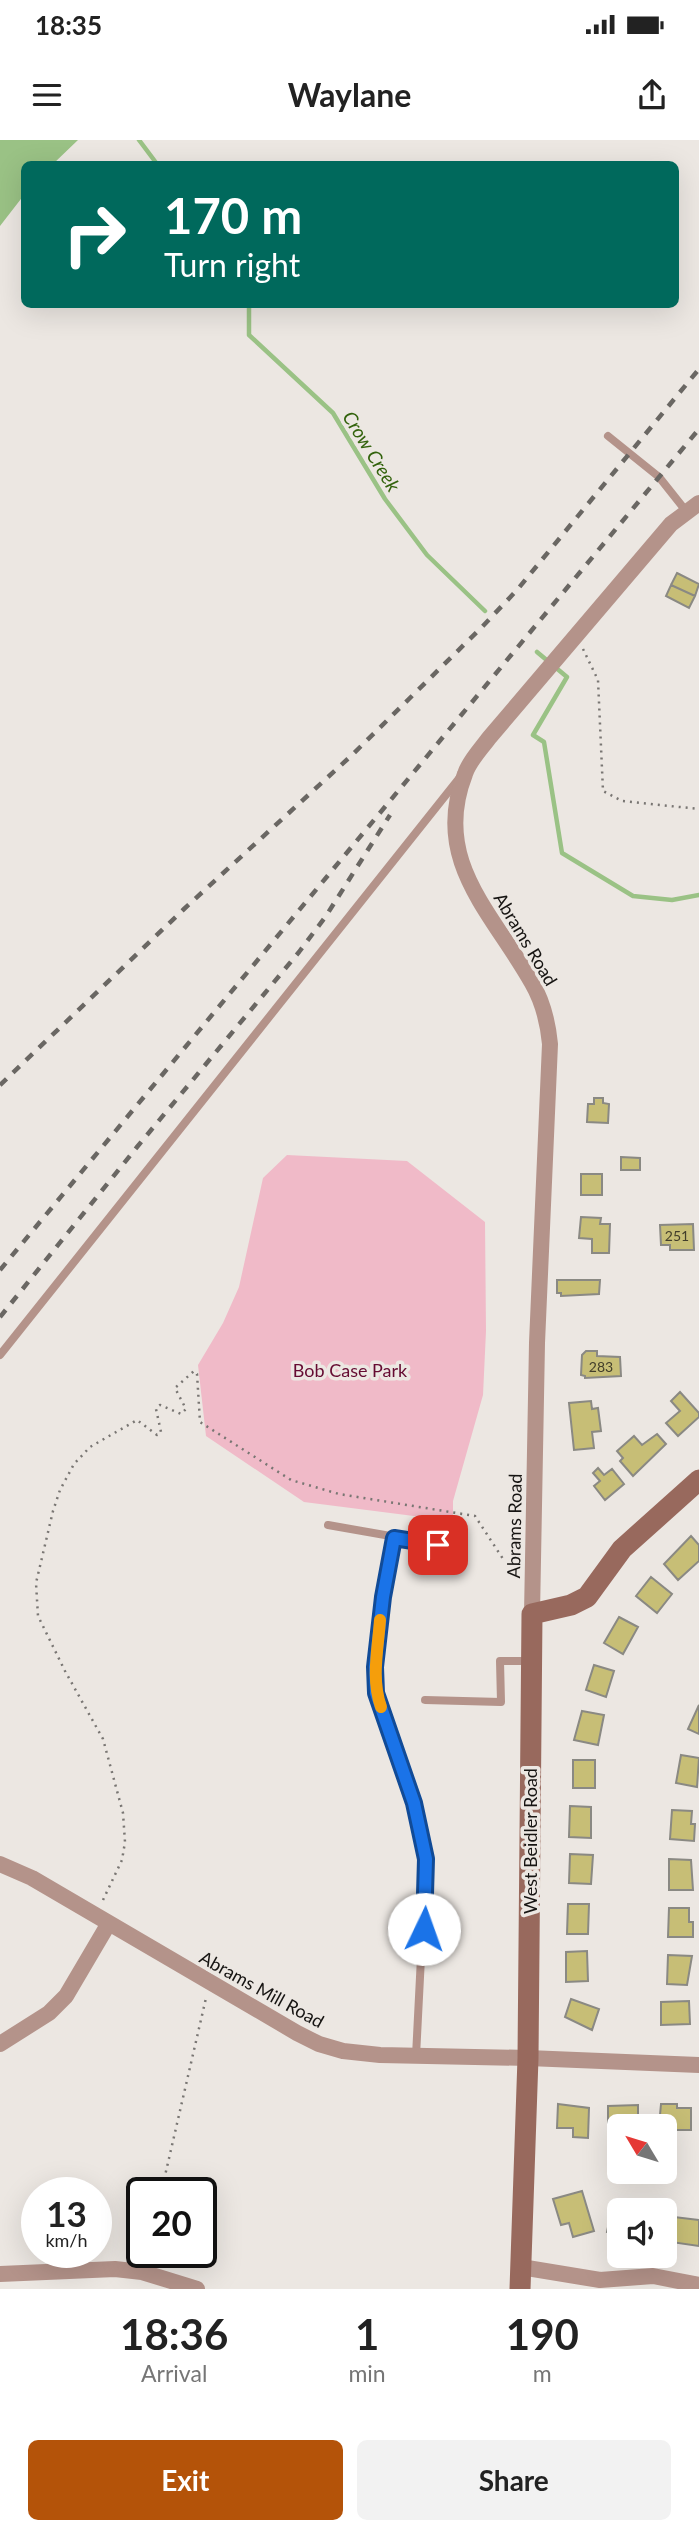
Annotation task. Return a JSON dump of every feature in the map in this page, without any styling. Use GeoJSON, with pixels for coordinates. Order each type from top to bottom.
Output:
{"type":"FeatureCollection","features":[{"type":"Feature","properties":{"kind":"street","name":"Abrams Road"},"geometry":{"type":"LineString","coordinates":[[532,1614],[537,1343],[551,1044],[548,1023],[533,984],[465,872],[456,847],[453,823],[465,771],[489,738],[671,524],[693,507]]}},
{"type":"Feature","properties":{"kind":"street"},"geometry":{"type":"LineString","coordinates":[[532,1614],[571,1605],[586,1597],[622,1549],[699,1480]]}},
{"type":"Feature","properties":{"kind":"street","name":"West Beidler Road"},"geometry":{"type":"LineString","coordinates":[[520,2289],[528,2058],[532,1614]]}},
{"type":"Feature","properties":{"kind":"street","name":"Abrams Mill Road"},"geometry":{"type":"LineString","coordinates":[[0,1864],[32,1878],[278,2022],[319,2044],[343,2051],[416,2056],[699,2065]]}},
{"type":"Feature","properties":{"kind":"street"},"geometry":{"type":"LineString","coordinates":[[0,2044],[49,2013],[66,1996],[109,1923]]}},
{"type":"Feature","properties":{"kind":"street"},"geometry":{"type":"LineString","coordinates":[[521,2267],[600,2280],[653,2276],[699,2284]]}},
{"type":"Feature","properties":{"kind":"street"},"geometry":{"type":"LineString","coordinates":[[0,2274],[115,2269],[142,2272],[197,2289]]}},
{"type":"Feature","properties":{"kind":"lane"},"geometry":{"type":"LineString","coordinates":[[608,436],[693,507]]}},
{"type":"Feature","properties":{"kind":"lane"},"geometry":{"type":"LineString","coordinates":[[0,1356],[465,771]]}},
{"type":"Feature","properties":{"kind":"lane"},"geometry":{"type":"LineString","coordinates":[[328,1525],[459,1548]]}},
{"type":"Feature","properties":{"kind":"lane"},"geometry":{"type":"LineString","coordinates":[[394,1538],[383,1597],[375,1667],[376,1693],[414,1803],[426,1859],[416,2056]]}},
{"type":"Feature","properties":{"kind":"lane"},"geometry":{"type":"LineString","coordinates":[[425,1700],[501,1702],[500,1661],[531,1661]]}},
{"type":"Feature","properties":{"kind":"path"},"geometry":{"type":"LineString","coordinates":[[577,635],[598,680],[603,792],[622,801],[699,809]]}},
{"type":"Feature","properties":{"kind":"path"},"geometry":{"type":"LineString","coordinates":[[101,1903],[122,1860],[125,1828],[123,1813],[103,1739],[43,1628],[36,1599],[36,1583],[43,1549],[60,1490],[74,1464],[90,1447],[137,1420],[157,1434],[161,1432],[156,1409],[160,1405],[181,1414],[186,1409],[174,1388],[194,1371],[197,1374],[200,1422],[291,1480],[339,1494],[475,1516],[507,1565],[531,1569]]}},
{"type":"Feature","properties":{"kind":"path"},"geometry":{"type":"LineString","coordinates":[[164,2177],[206,1998]]}},
{"type":"Feature","properties":{"kind":"green space","name":"Bob Case Park"},"geometry":{"type":"Polygon","coordinates":[[[287,1155],[407,1161],[485,1222],[486,1331],[483,1395],[453,1501],[453,1521],[304,1502],[206,1436],[198,1365],[223,1323],[239,1287],[263,1178],[287,1155]]]}},
{"type":"Feature","properties":{"kind":"shaded area"},"geometry":{"type":"Polygon","coordinates":[[[0,140],[78,140],[56,161],[21,161],[21,199],[0,226],[0,140]]]}},
{"type":"Feature","properties":{"kind":"building"},"geometry":{"type":"Polygon","coordinates":[[[677,573],[699,584],[695,596],[671,585],[677,573]]]}},
{"type":"Feature","properties":{"kind":"building"},"geometry":{"type":"Polygon","coordinates":[[[671,585],[695,596],[689,608],[666,596],[671,585]]]}},
{"type":"Feature","properties":{"kind":"building"},"geometry":{"type":"Polygon","coordinates":[[[594,1098],[603,1098],[603,1103],[609,1104],[608,1123],[587,1122],[588,1104],[594,1104],[594,1098]]]}},
{"type":"Feature","properties":{"kind":"building"},"geometry":{"type":"Polygon","coordinates":[[[621,1157],[640,1158],[640,1170],[621,1170],[621,1157]]]}},
{"type":"Feature","properties":{"kind":"building"},"geometry":{"type":"Polygon","coordinates":[[[581,1174],[602,1174],[602,1195],[581,1195],[581,1174]]]}},
{"type":"Feature","properties":{"kind":"building"},"geometry":{"type":"Polygon","coordinates":[[[581,1217],[601,1218],[600,1224],[610,1224],[609,1253],[592,1253],[592,1239],[579,1238],[581,1217]]]}},
{"type":"Feature","properties":{"kind":"building"},"geometry":{"type":"Polygon","coordinates":[[[693,1224],[694,1250],[670,1250],[670,1245],[661,1245],[660,1225],[693,1224]]]}},
{"type":"Feature","properties":{"kind":"building"},"geometry":{"type":"Polygon","coordinates":[[[557,1280],[600,1280],[599,1294],[561,1296],[561,1293],[557,1293],[557,1280]]]}},
{"type":"Feature","properties":{"kind":"building"},"geometry":{"type":"Polygon","coordinates":[[[586,1351],[597,1351],[597,1356],[620,1357],[621,1376],[585,1378],[581,1375],[582,1355],[586,1351]]]}},
{"type":"Feature","properties":{"kind":"building"},"geometry":{"type":"Polygon","coordinates":[[[680,1392],[699,1413],[699,1417],[678,1436],[666,1423],[680,1411],[671,1401],[680,1392]]]}},
{"type":"Feature","properties":{"kind":"building"},"geometry":{"type":"Polygon","coordinates":[[[591,1401],[592,1409],[598,1408],[601,1431],[592,1432],[594,1448],[574,1450],[569,1403],[591,1401]]]}},
{"type":"Feature","properties":{"kind":"building"},"geometry":{"type":"Polygon","coordinates":[[[657,1434],[666,1444],[633,1476],[620,1461],[623,1458],[617,1451],[634,1436],[642,1445],[657,1434]]]}},
{"type":"Feature","properties":{"kind":"building"},"geometry":{"type":"Polygon","coordinates":[[[598,1468],[604,1475],[612,1469],[624,1484],[605,1500],[594,1486],[600,1481],[593,1473],[598,1468]]]}},
{"type":"Feature","properties":{"kind":"building"},"geometry":{"type":"Polygon","coordinates":[[[691,1536],[699,1545],[699,1561],[678,1580],[664,1564],[691,1536]]]}},
{"type":"Feature","properties":{"kind":"building"},"geometry":{"type":"Polygon","coordinates":[[[651,1577],[672,1594],[657,1613],[636,1596],[651,1577]]]}},
{"type":"Feature","properties":{"kind":"building"},"geometry":{"type":"Polygon","coordinates":[[[619,1617],[638,1627],[623,1654],[604,1643],[619,1617]]]}},
{"type":"Feature","properties":{"kind":"building"},"geometry":{"type":"Polygon","coordinates":[[[594,1665],[614,1671],[606,1697],[586,1690],[594,1665]]]}},
{"type":"Feature","properties":{"kind":"building"},"geometry":{"type":"Polygon","coordinates":[[[699,1705],[699,1734],[688,1729],[699,1705]]]}},
{"type":"Feature","properties":{"kind":"building"},"geometry":{"type":"Polygon","coordinates":[[[582,1711],[604,1715],[598,1745],[574,1740],[582,1711]]]}},
{"type":"Feature","properties":{"kind":"building"},"geometry":{"type":"Polygon","coordinates":[[[681,1755],[699,1758],[697,1787],[676,1783],[681,1755]]]}},
{"type":"Feature","properties":{"kind":"building"},"geometry":{"type":"Polygon","coordinates":[[[573,1760],[595,1760],[595,1788],[573,1788],[573,1760]]]}},
{"type":"Feature","properties":{"kind":"building"},"geometry":{"type":"Polygon","coordinates":[[[570,1806],[591,1807],[591,1838],[569,1837],[570,1806]]]}},
{"type":"Feature","properties":{"kind":"building"},"geometry":{"type":"Polygon","coordinates":[[[672,1810],[692,1811],[691,1824],[695,1824],[694,1841],[670,1839],[672,1810]]]}},
{"type":"Feature","properties":{"kind":"building"},"geometry":{"type":"Polygon","coordinates":[[[570,1854],[593,1855],[591,1884],[569,1883],[570,1854]]]}},
{"type":"Feature","properties":{"kind":"building"},"geometry":{"type":"Polygon","coordinates":[[[669,1859],[691,1860],[693,1890],[669,1890],[669,1859]]]}},
{"type":"Feature","properties":{"kind":"building"},"geometry":{"type":"Polygon","coordinates":[[[568,1904],[589,1904],[588,1934],[567,1934],[568,1904]]]}},
{"type":"Feature","properties":{"kind":"building"},"geometry":{"type":"Polygon","coordinates":[[[669,1908],[689,1908],[693,1937],[668,1937],[669,1908]]]}},
{"type":"Feature","properties":{"kind":"building"},"geometry":{"type":"Polygon","coordinates":[[[587,1951],[588,1981],[566,1982],[566,1952],[587,1951]]]}},
{"type":"Feature","properties":{"kind":"building"},"geometry":{"type":"Polygon","coordinates":[[[668,1955],[692,1956],[687,1985],[667,1984],[668,1955]]]}},
{"type":"Feature","properties":{"kind":"building"},"geometry":{"type":"Polygon","coordinates":[[[571,1999],[599,2009],[592,2030],[565,2017],[571,1999]]]}},
{"type":"Feature","properties":{"kind":"building"},"geometry":{"type":"Polygon","coordinates":[[[689,2001],[690,2024],[661,2025],[661,2002],[689,2001]]]}},
{"type":"Feature","properties":{"kind":"building"},"geometry":{"type":"Polygon","coordinates":[[[558,2104],[589,2108],[588,2138],[573,2137],[573,2128],[557,2128],[558,2104]]]}},
{"type":"Feature","properties":{"kind":"building"},"geometry":{"type":"Polygon","coordinates":[[[661,2104],[677,2104],[677,2108],[691,2108],[691,2130],[677,2130],[677,2114],[660,2114],[661,2104]]]}},
{"type":"Feature","properties":{"kind":"building"},"geometry":{"type":"Polygon","coordinates":[[[638,2105],[638,2114],[608,2114],[608,2106],[638,2105]]]}},
{"type":"Feature","properties":{"kind":"building"},"geometry":{"type":"Polygon","coordinates":[[[582,2191],[594,2231],[573,2237],[569,2223],[561,2225],[553,2199],[582,2191]]]}},
{"type":"Feature","properties":{"kind":"building"},"geometry":{"type":"Polygon","coordinates":[[[677,2217],[699,2220],[699,2246],[677,2243],[677,2217]]]}},
{"type":"Feature","properties":{"kind":"waterway","name":"Crow Creek"},"geometry":{"type":"LineString","coordinates":[[139,140],[155,161]]}},
{"type":"Feature","properties":{"kind":"waterway","name":"Crow Creek"},"geometry":{"type":"LineString","coordinates":[[249,308],[249,335],[333,413],[385,499],[427,555],[485,611]]}},
{"type":"Feature","properties":{"kind":"waterway","name":"Crow Creek"},"geometry":{"type":"LineString","coordinates":[[537,652],[567,677],[533,735],[544,742],[562,853],[633,896],[672,900],[699,895]]}},
{"type":"Feature","properties":{"kind":"railway"},"geometry":{"type":"LineString","coordinates":[[0,1085],[184,909],[352,755],[482,627],[517,590],[699,369]]}},
{"type":"Feature","properties":{"kind":"railway"},"geometry":{"type":"LineString","coordinates":[[0,1270],[699,429]]}},
{"type":"Feature","properties":{"kind":"railway"},"geometry":{"type":"LineString","coordinates":[[0,1317],[299,952],[326,916],[390,815]]}},
{"type":"Feature","properties":{"kind":"slow traffic"},"geometry":{"type":"LineString","coordinates":[[380,1620],[375,1667],[376,1693],[381,1707]]}},
{"type":"Feature","properties":{"kind":"route"},"geometry":{"type":"LineString","coordinates":[[424,1929],[426,1859],[414,1803],[376,1693],[375,1667],[383,1597],[394,1538],[438,1545]]}}]}
